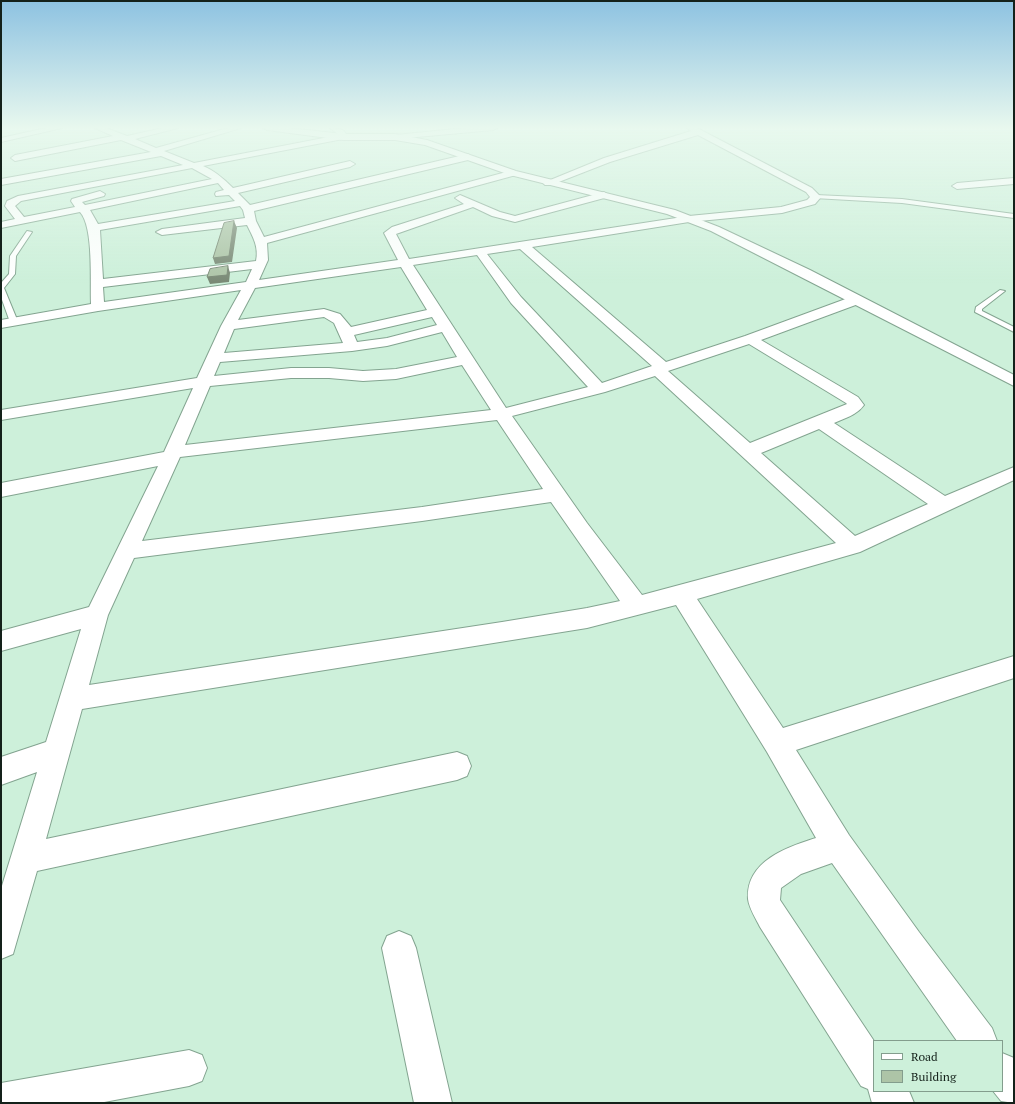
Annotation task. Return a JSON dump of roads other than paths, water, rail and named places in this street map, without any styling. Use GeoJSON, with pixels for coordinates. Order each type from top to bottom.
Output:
{"type":"FeatureCollection","features":[{"type":"Feature","properties":{"kind":"street"},"geometry":{"type":"LineString","coordinates":[[1,182],[14,180]]}},
{"type":"Feature","properties":{"kind":"street"},"geometry":{"type":"LineString","coordinates":[[1,942],[97,615],[172,454],[202,382],[228,326],[260,264],[263,252],[261,241],[228,192],[206,180]]}},
{"type":"Feature","properties":{"kind":"street"},"geometry":{"type":"LineString","coordinates":[[94,228],[185,213],[253,180]]}},
{"type":"Feature","properties":{"kind":"street"},"geometry":{"type":"LineString","coordinates":[[211,196],[288,180]]}},
{"type":"Feature","properties":{"kind":"street"},"geometry":{"type":"LineString","coordinates":[[98,307],[94,228],[88,214],[76,201],[82,198],[228,192],[365,180]]}},
{"type":"Feature","properties":{"kind":"street"},"geometry":{"type":"LineString","coordinates":[[261,241],[490,180]]}},
{"type":"Feature","properties":{"kind":"street"},"geometry":{"type":"LineString","coordinates":[[538,180],[604,195],[689,218],[805,273],[1014,381]]}},
{"type":"Feature","properties":{"kind":"street"},"geometry":{"type":"LineString","coordinates":[[548,182],[555,180]]}},
{"type":"Feature","properties":{"kind":"street"},"geometry":{"type":"LineString","coordinates":[[8,323],[98,307],[251,284],[405,264],[689,218],[782,210],[811,202],[816,197],[809,190],[789,180]]}},
{"type":"Feature","properties":{"kind":"street"},"geometry":{"type":"LineString","coordinates":[[957,186],[1014,181]]}},
{"type":"Feature","properties":{"kind":"street"},"geometry":{"type":"LineString","coordinates":[[1,225],[165,191],[228,192]]}},
{"type":"Feature","properties":{"kind":"street"},"geometry":{"type":"LineString","coordinates":[[165,191],[185,213]]}},
{"type":"Feature","properties":{"kind":"street"},"geometry":{"type":"LineString","coordinates":[[21,220],[10,206],[13,201],[18,199],[228,192]]}},
{"type":"Feature","properties":{"kind":"street"},"geometry":{"type":"LineString","coordinates":[[162,232],[228,192]]}},
{"type":"Feature","properties":{"kind":"street"},"geometry":{"type":"LineString","coordinates":[[445,192],[496,214],[515,219],[604,195]]}},
{"type":"Feature","properties":{"kind":"street"},"geometry":{"type":"LineString","coordinates":[[473,204],[391,231],[390,233],[405,264],[502,414],[609,571],[637,606]]}},
{"type":"Feature","properties":{"kind":"street"},"geometry":{"type":"LineString","coordinates":[[523,245],[660,368],[748,451],[853,546]]}},
{"type":"Feature","properties":{"kind":"street"},"geometry":{"type":"LineString","coordinates":[[480,252],[516,300],[599,389]]}},
{"type":"Feature","properties":{"kind":"street"},"geometry":{"type":"LineString","coordinates":[[96,284],[260,264]]}},
{"type":"Feature","properties":{"kind":"street"},"geometry":{"type":"LineString","coordinates":[[1,490],[172,454],[502,414],[599,389],[750,339],[856,300]]}},
{"type":"Feature","properties":{"kind":"street"},"geometry":{"type":"LineString","coordinates":[[345,333],[436,312]]}},
{"type":"Feature","properties":{"kind":"street"},"geometry":{"type":"LineString","coordinates":[[228,326],[324,313],[332,314],[337,317],[352,347]]}},
{"type":"Feature","properties":{"kind":"street"},"geometry":{"type":"LineString","coordinates":[[214,358],[352,347],[387,342],[445,327]]}},
{"type":"Feature","properties":{"kind":"street"},"geometry":{"type":"LineString","coordinates":[[748,451],[822,422],[850,410],[856,405],[852,400],[750,339]]}},
{"type":"Feature","properties":{"kind":"street"},"geometry":{"type":"LineString","coordinates":[[1,415],[202,382],[291,373],[328,373],[363,376],[396,374],[467,359]]}},
{"type":"Feature","properties":{"kind":"street"},"geometry":{"type":"LineString","coordinates":[[822,422],[943,505]]}},
{"type":"Feature","properties":{"kind":"street"},"geometry":{"type":"LineString","coordinates":[[72,699],[587,618],[758,574],[853,546],[1014,473]]}},
{"type":"Feature","properties":{"kind":"street"},"geometry":{"type":"LineString","coordinates":[[126,551],[422,514],[557,494]]}},
{"type":"Feature","properties":{"kind":"street"},"geometry":{"type":"LineString","coordinates":[[682,594],[777,743],[838,846],[907,944],[978,1040]]}},
{"type":"Feature","properties":{"kind":"street"},"geometry":{"type":"LineString","coordinates":[[1,641],[97,615]]}},
{"type":"Feature","properties":{"kind":"street"},"geometry":{"type":"LineString","coordinates":[[777,743],[1014,667]]}},
{"type":"Feature","properties":{"kind":"street"},"geometry":{"type":"LineString","coordinates":[[1,771],[56,752]]}},
{"type":"Feature","properties":{"kind":"street"},"geometry":{"type":"LineString","coordinates":[[26,858],[457,766]]}},
{"type":"Feature","properties":{"kind":"street"},"geometry":{"type":"LineString","coordinates":[[838,846],[780,867],[766,882],[764,898],[770,916],[873,1071]]}},
{"type":"Feature","properties":{"kind":"street"},"geometry":{"type":"LineString","coordinates":[[399,948],[433,1103]]}},
{"type":"Feature","properties":{"kind":"street"},"geometry":{"type":"LineString","coordinates":[[1,1102],[189,1068]]}},
{"type":"Feature","properties":{"kind":"street"},"geometry":{"type":"LineString","coordinates":[[1003,1073],[1014,1088]]}},
{"type":"Feature","properties":{"kind":"street"},"geometry":{"type":"LineString","coordinates":[[887,1092],[895,1103]]}},
{"type":"Feature","properties":{"kind":"lane"},"geometry":{"type":"LineString","coordinates":[[816,197],[902,201],[1014,216]]}},
{"type":"Feature","properties":{"kind":"lane"},"geometry":{"type":"LineString","coordinates":[[8,323],[2,288],[4,283],[12,274],[13,256],[29,232]]}},
{"type":"Feature","properties":{"kind":"lane"},"geometry":{"type":"LineString","coordinates":[[1002,291],[978,308],[979,312],[1014,330]]}}]}
